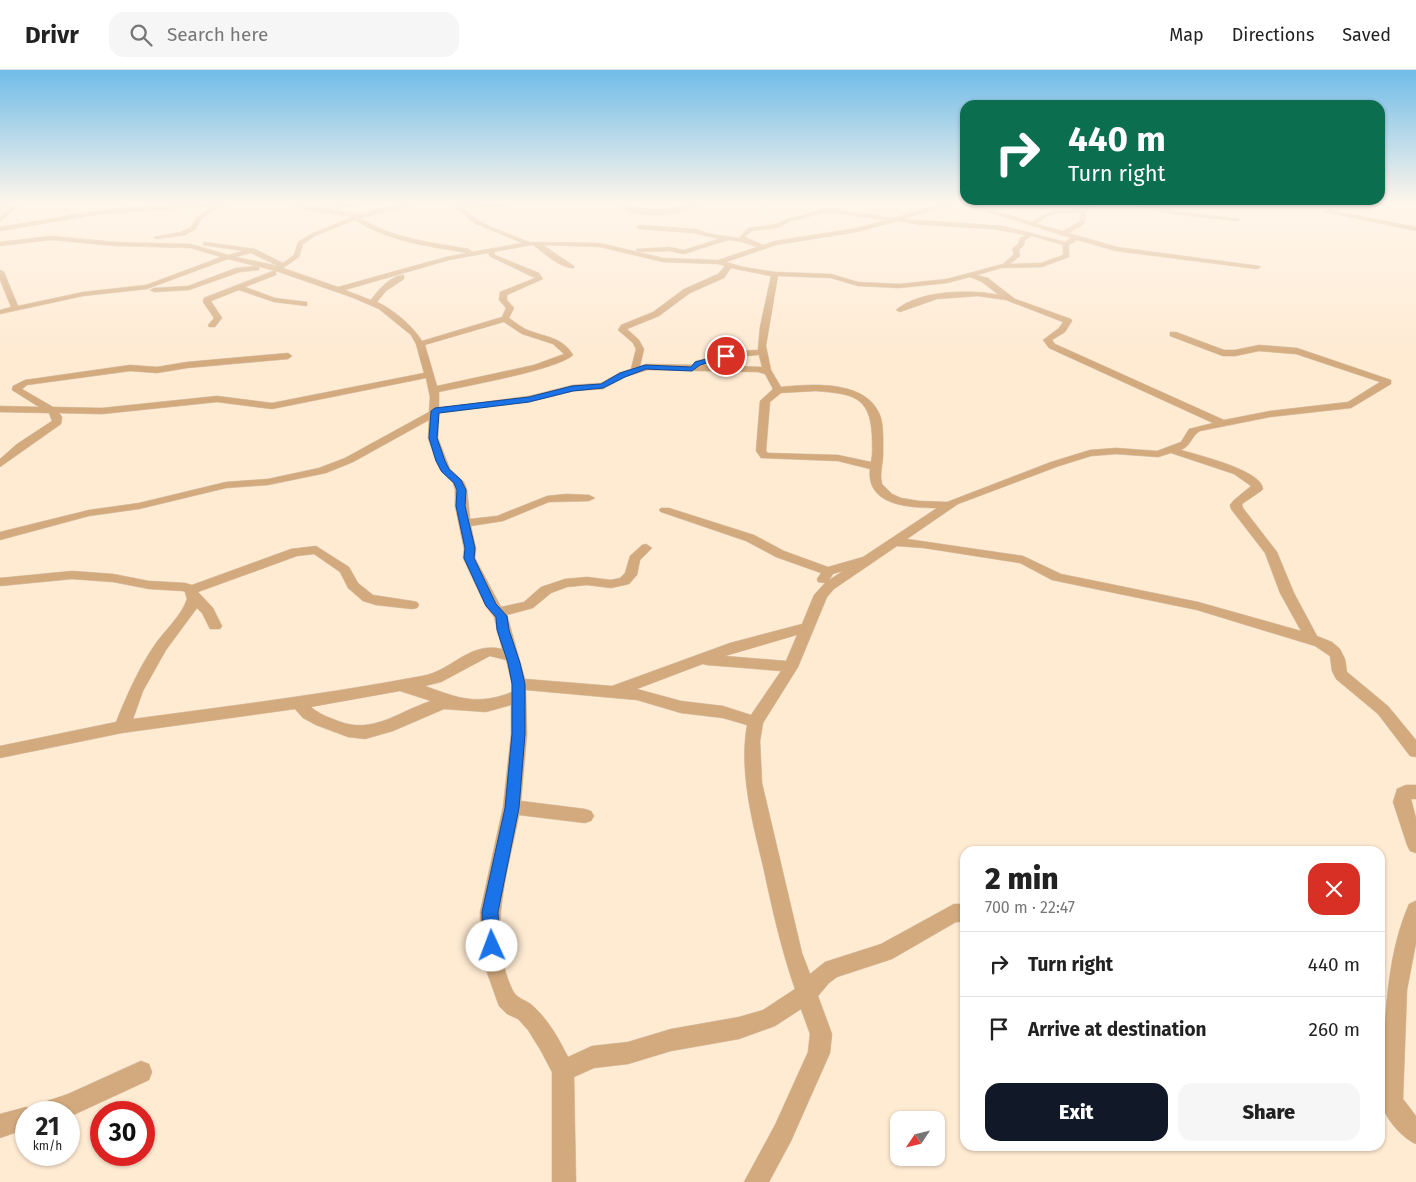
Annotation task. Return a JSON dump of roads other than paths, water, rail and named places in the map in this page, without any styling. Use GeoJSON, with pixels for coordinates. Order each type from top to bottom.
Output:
{"type":"FeatureCollection","features":[{"type":"Feature","properties":{"kind":"street"},"geometry":{"type":"LineString","coordinates":[[222,255],[339,289],[373,303],[409,328],[420,344],[434,390],[433,438],[443,467],[458,482],[461,488],[461,506],[470,548],[469,558],[492,606],[499,612],[512,656],[518,690],[518,734],[512,808],[490,912],[492,946],[495,967],[506,999],[514,1008],[525,1012],[535,1023],[563,1071],[564,1182]]}},
{"type":"Feature","properties":{"kind":"street"},"geometry":{"type":"LineString","coordinates":[[123,291],[151,286],[236,255]]}},
{"type":"Feature","properties":{"kind":"street"},"geometry":{"type":"LineString","coordinates":[[267,255],[270,256],[279,270]]}},
{"type":"Feature","properties":{"kind":"street"},"geometry":{"type":"LineString","coordinates":[[212,325],[218,318],[218,314],[207,300],[279,270],[298,255]]}},
{"type":"Feature","properties":{"kind":"street"},"geometry":{"type":"LineString","coordinates":[[339,289],[463,255]]}},
{"type":"Feature","properties":{"kind":"street"},"geometry":{"type":"LineString","coordinates":[[420,344],[505,319],[510,306],[503,300],[503,294],[532,283],[539,278],[492,255]]}},
{"type":"Feature","properties":{"kind":"street"},"geometry":{"type":"LineString","coordinates":[[553,255],[556,259],[572,267]]}},
{"type":"Feature","properties":{"kind":"street"},"geometry":{"type":"LineString","coordinates":[[642,255],[668,261],[719,262],[775,274],[831,276],[864,284],[922,285],[1005,266],[1042,265],[1068,255]]}},
{"type":"Feature","properties":{"kind":"street"},"geometry":{"type":"LineString","coordinates":[[719,262],[739,255]]}},
{"type":"Feature","properties":{"kind":"street"},"geometry":{"type":"LineString","coordinates":[[1005,266],[1017,255]]}},
{"type":"Feature","properties":{"kind":"street"},"geometry":{"type":"LineString","coordinates":[[1158,255],[1257,267]]}},
{"type":"Feature","properties":{"kind":"street"},"geometry":{"type":"LineString","coordinates":[[635,370],[640,349],[636,342],[622,330],[624,327],[656,314],[686,290],[696,288],[721,276],[729,265]]}},
{"type":"Feature","properties":{"kind":"street"},"geometry":{"type":"LineString","coordinates":[[373,303],[385,287],[416,267]]}},
{"type":"Feature","properties":{"kind":"street"},"geometry":{"type":"LineString","coordinates":[[0,312],[84,294],[189,288],[247,268],[279,270]]}},
{"type":"Feature","properties":{"kind":"street"},"geometry":{"type":"LineString","coordinates":[[0,272],[16,309]]}},
{"type":"Feature","properties":{"kind":"street"},"geometry":{"type":"LineString","coordinates":[[775,274],[764,326],[762,352],[767,371],[778,390]]}},
{"type":"Feature","properties":{"kind":"street"},"geometry":{"type":"LineString","coordinates":[[971,275],[984,280],[1010,300]]}},
{"type":"Feature","properties":{"kind":"street"},"geometry":{"type":"LineString","coordinates":[[922,285],[940,297]]}},
{"type":"Feature","properties":{"kind":"street"},"geometry":{"type":"LineString","coordinates":[[238,287],[274,300],[304,304]]}},
{"type":"Feature","properties":{"kind":"street"},"geometry":{"type":"LineString","coordinates":[[900,310],[917,302],[940,297],[984,294],[1010,300],[1068,322],[1062,330],[1047,340],[1052,346],[1224,424]]}},
{"type":"Feature","properties":{"kind":"street"},"geometry":{"type":"LineString","coordinates":[[434,390],[536,367],[569,355],[564,348],[550,339],[522,330],[505,319]]}},
{"type":"Feature","properties":{"kind":"street"},"geometry":{"type":"LineString","coordinates":[[756,1182],[783,1133],[819,1053],[821,1034],[808,992],[792,953],[758,807],[754,783],[752,748],[755,722],[791,667],[821,596],[830,586],[947,505],[1055,464],[1090,453],[1116,451],[1158,454],[1185,444],[1193,430],[1197,428],[1270,414],[1351,405],[1388,382],[1297,351],[1259,348],[1235,353],[1223,353],[1173,334]]}},
{"type":"Feature","properties":{"kind":"street"},"geometry":{"type":"LineString","coordinates":[[692,369],[697,364],[709,360],[737,354],[762,352]]}},
{"type":"Feature","properties":{"kind":"street"},"geometry":{"type":"LineString","coordinates":[[0,464],[21,446],[57,422],[54,412],[42,403],[21,394],[16,388],[19,385],[32,381],[130,368],[142,367],[157,370],[187,365],[288,356]]}},
{"type":"Feature","properties":{"kind":"street"},"geometry":{"type":"LineString","coordinates":[[0,536],[89,513],[139,506],[226,485],[268,482],[322,471],[349,460],[435,412],[523,400],[572,388],[603,386],[635,370],[649,367],[733,368],[767,371]]}},
{"type":"Feature","properties":{"kind":"street"},"geometry":{"type":"LineString","coordinates":[[0,409],[54,412],[102,411],[217,399],[261,406],[278,405],[430,375]]}},
{"type":"Feature","properties":{"kind":"street"},"geometry":{"type":"LineString","coordinates":[[877,467],[838,458],[765,456],[761,451],[765,401],[778,390],[817,387],[845,392],[867,402],[874,412],[878,448],[877,467],[876,484],[882,492],[919,505],[947,505]]}},
{"type":"Feature","properties":{"kind":"street"},"geometry":{"type":"LineString","coordinates":[[1171,450],[1242,474],[1257,485],[1257,489],[1238,502],[1236,505],[1237,509],[1271,552],[1286,593],[1311,638]]}},
{"type":"Feature","properties":{"kind":"street"},"geometry":{"type":"LineString","coordinates":[[464,523],[499,519],[547,499],[566,497],[589,498]]}},
{"type":"Feature","properties":{"kind":"street"},"geometry":{"type":"LineString","coordinates":[[665,510],[750,538],[780,554],[828,571]]}},
{"type":"Feature","properties":{"kind":"street"},"geometry":{"type":"LineString","coordinates":[[896,542],[924,544],[1022,560],[1057,577],[1198,606],[1265,627],[1311,638],[1332,649],[1338,658],[1338,670],[1341,675],[1383,710],[1416,750]]}},
{"type":"Feature","properties":{"kind":"street"},"geometry":{"type":"LineString","coordinates":[[499,612],[528,605],[546,590],[564,583],[574,581],[617,584],[624,582],[631,575],[634,559],[646,548]]}},
{"type":"Feature","properties":{"kind":"street"},"geometry":{"type":"LineString","coordinates":[[192,593],[295,552],[316,550],[345,570],[353,585],[368,598],[376,601],[412,605]]}},
{"type":"Feature","properties":{"kind":"street"},"geometry":{"type":"LineString","coordinates":[[821,596],[819,586],[828,571],[848,563],[871,559]]}},
{"type":"Feature","properties":{"kind":"street"},"geometry":{"type":"LineString","coordinates":[[0,582],[72,575],[113,578],[149,585],[185,587],[208,611],[215,626]]}},
{"type":"Feature","properties":{"kind":"street"},"geometry":{"type":"LineString","coordinates":[[122,727],[136,691],[161,647],[190,609],[192,593]]}},
{"type":"Feature","properties":{"kind":"street"},"geometry":{"type":"LineString","coordinates":[[612,692],[736,647],[806,628]]}},
{"type":"Feature","properties":{"kind":"street"},"geometry":{"type":"LineString","coordinates":[[0,752],[122,727],[398,686],[436,678],[483,652],[490,651],[512,656]]}},
{"type":"Feature","properties":{"kind":"street"},"geometry":{"type":"LineString","coordinates":[[704,660],[791,667]]}},
{"type":"Feature","properties":{"kind":"street"},"geometry":{"type":"LineString","coordinates":[[398,686],[422,691],[449,702],[474,706],[494,706],[518,690],[637,694],[692,709],[723,712],[755,722]]}},
{"type":"Feature","properties":{"kind":"street"},"geometry":{"type":"LineString","coordinates":[[298,702],[305,712],[319,720],[354,732],[380,729],[429,708],[449,702]]}},
{"type":"Feature","properties":{"kind":"street"},"geometry":{"type":"LineString","coordinates":[[1416,792],[1406,792],[1403,794],[1402,802],[1416,845]]}},
{"type":"Feature","properties":{"kind":"street"},"geometry":{"type":"LineString","coordinates":[[512,808],[585,816]]}},
{"type":"Feature","properties":{"kind":"street"},"geometry":{"type":"LineString","coordinates":[[1410,1127],[1392,1101],[1397,990],[1416,910]]}},
{"type":"Feature","properties":{"kind":"street"},"geometry":{"type":"LineString","coordinates":[[563,1071],[592,1057],[628,1053],[671,1040],[739,1028],[760,1021],[785,1009],[808,992],[822,976],[832,969],[885,952],[954,913],[960,913]]}},
{"type":"Feature","properties":{"kind":"street"},"geometry":{"type":"LineString","coordinates":[[79,1101],[141,1072]]}},
{"type":"Feature","properties":{"kind":"street"},"geometry":{"type":"LineString","coordinates":[[1385,1108],[1410,1127]]}},
{"type":"Feature","properties":{"kind":"street"},"geometry":{"type":"LineString","coordinates":[[0,1126],[15,1121]]}}]}
